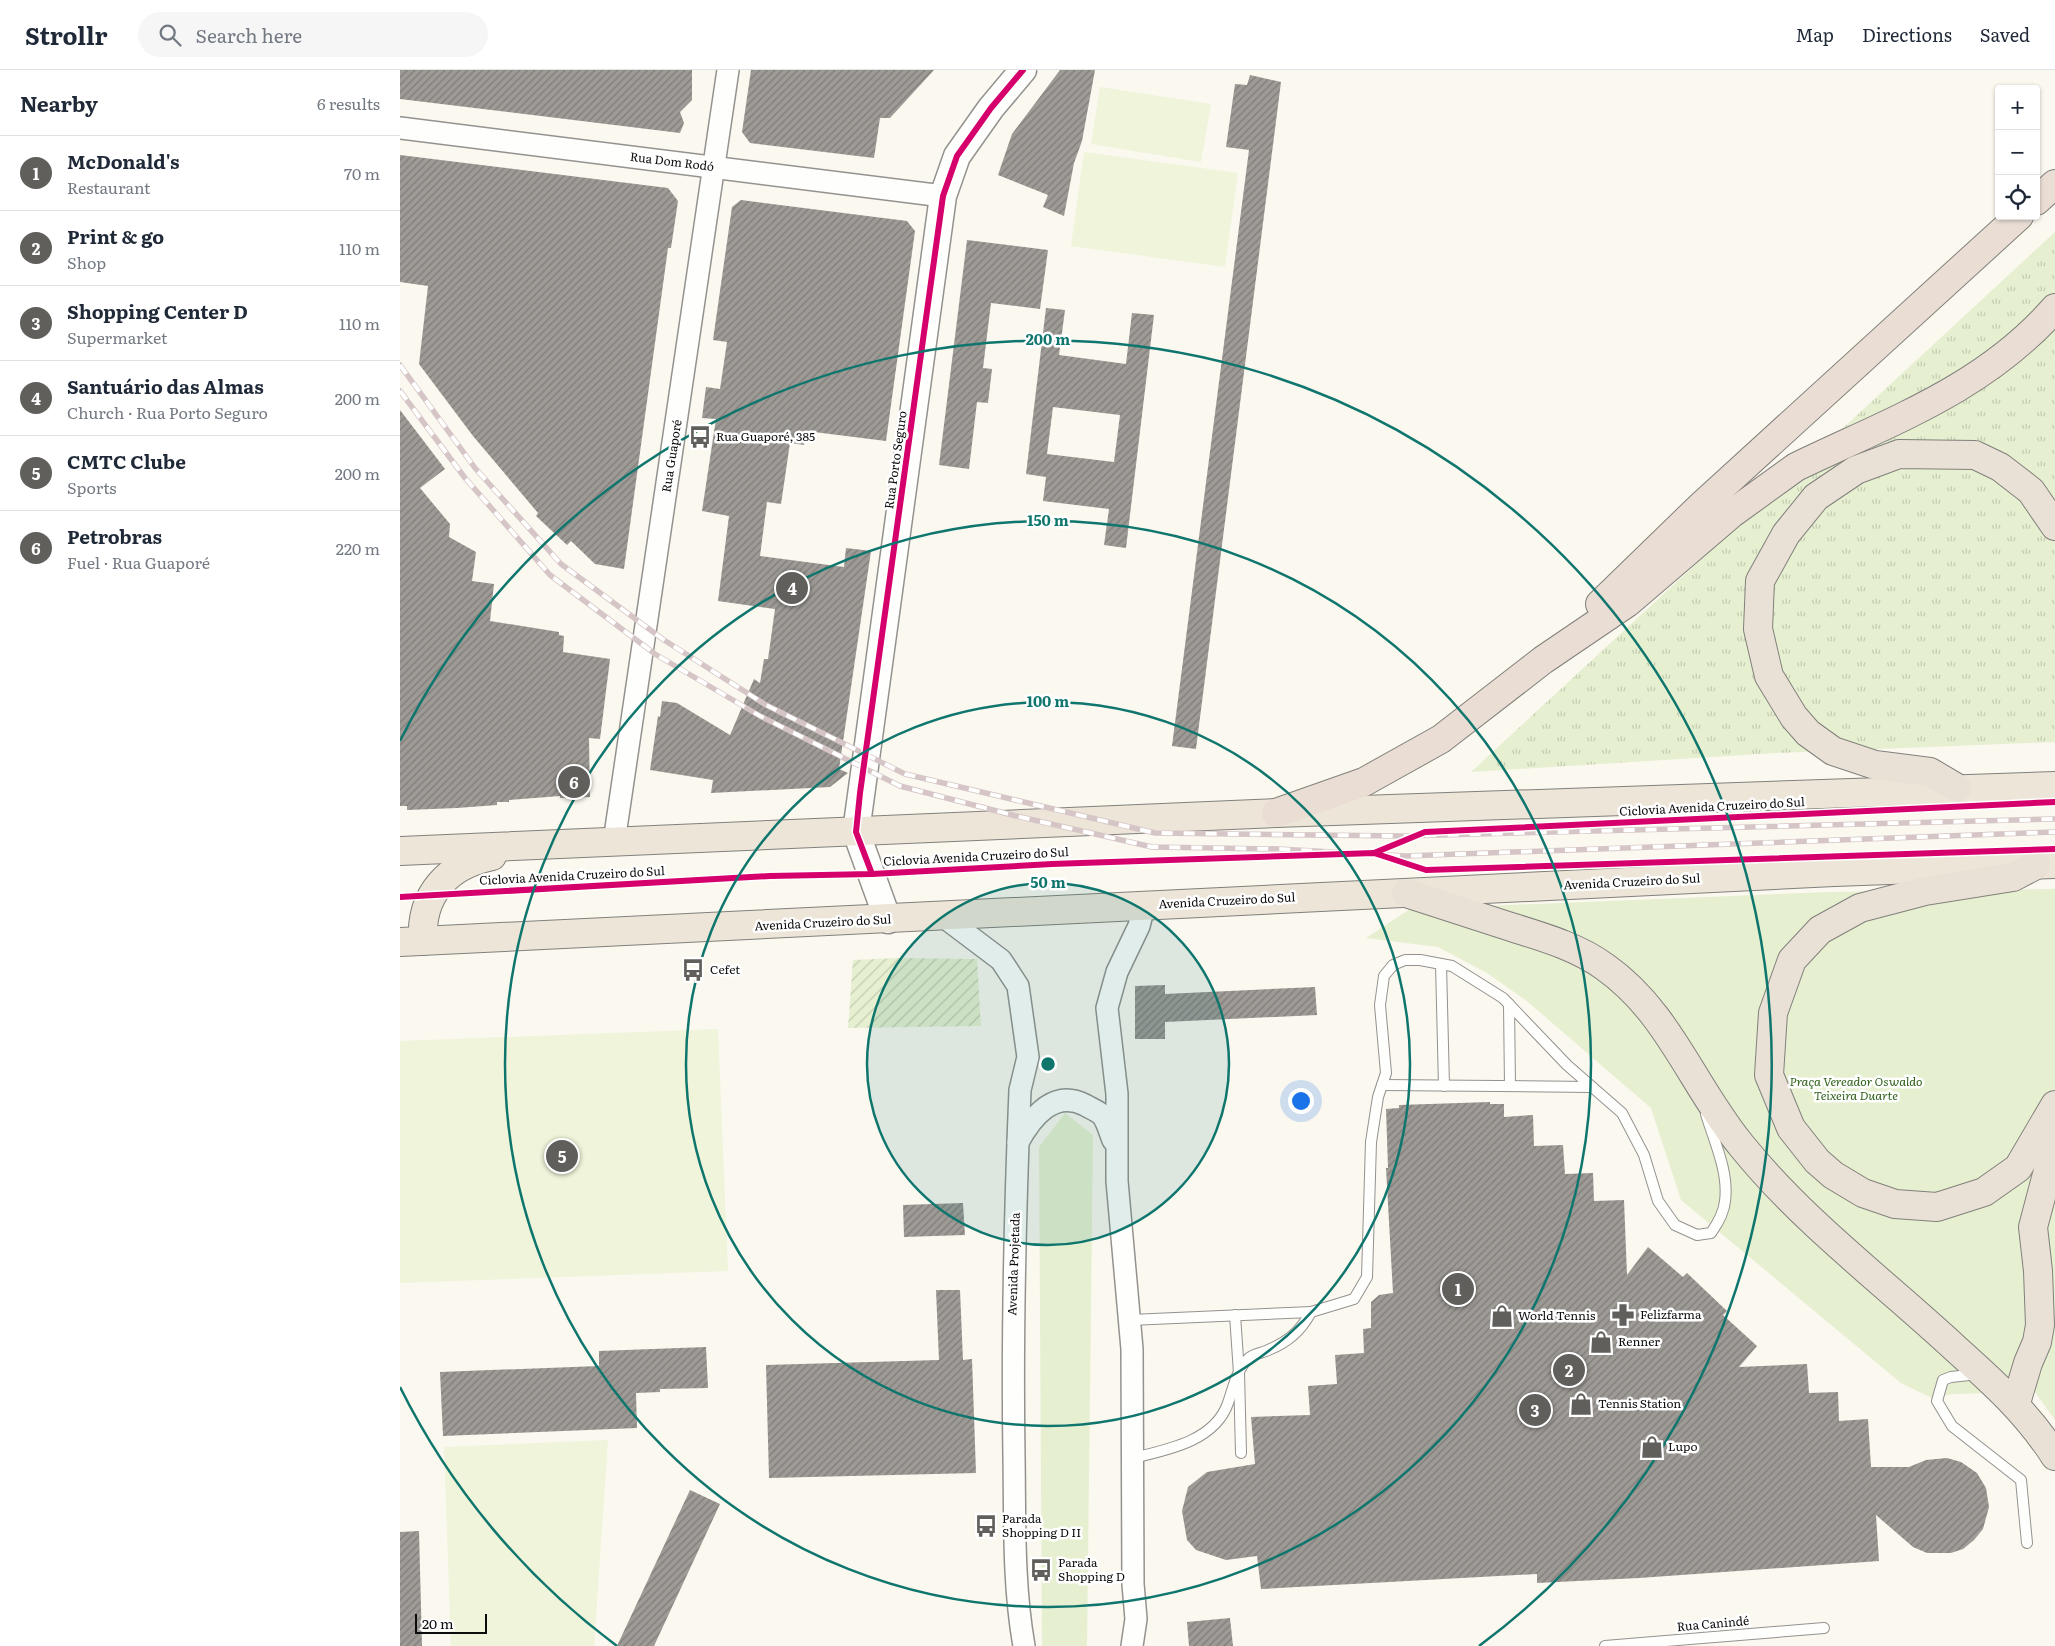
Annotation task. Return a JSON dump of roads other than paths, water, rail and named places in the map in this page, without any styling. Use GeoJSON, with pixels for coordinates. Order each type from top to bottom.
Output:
{"type":"FeatureCollection","features":[{"type":"Feature","properties":{"kind":"highway"},"geometry":{"type":"LineString","coordinates":[[2040,197],[2055,184]]}},
{"type":"Feature","properties":{"kind":"highway"},"geometry":{"type":"LineString","coordinates":[[1543,660],[1702,506],[2015,220]]}},
{"type":"Feature","properties":{"kind":"highway"},"geometry":{"type":"LineString","coordinates":[[1276,814],[1364,782],[1441,739],[1543,660],[1627,603],[1776,480],[1796,467],[1937,401],[1976,378],[2032,334],[2055,308]]}},
{"type":"Feature","properties":{"kind":"highway"},"geometry":{"type":"LineString","coordinates":[[1957,788],[1930,772],[1875,765],[1833,751],[1808,733],[1794,717],[1769,676],[1758,629],[1760,581],[1786,534],[1816,498],[1856,470],[1899,454],[1975,455],[2000,467],[2031,491],[2055,526]]}},
{"type":"Feature","properties":{"kind":"highway"},"geometry":{"type":"LineString","coordinates":[[2048,864],[2013,877],[1925,892],[1860,908],[1820,930],[1792,960],[1773,1012],[1770,1075],[1791,1128],[1817,1161],[1833,1175],[1863,1193],[1895,1204],[1937,1207],[1984,1192],[2018,1168],[2055,1105]]}},
{"type":"Feature","properties":{"kind":"highway"},"geometry":{"type":"LineString","coordinates":[[1406,893],[1538,936],[1577,951],[1604,966],[1625,983],[1652,1012],[1672,1038],[1717,1114],[1741,1146],[1798,1209],[2016,1403],[2055,1456]]}},
{"type":"Feature","properties":{"kind":"highway"},"geometry":{"type":"LineString","coordinates":[[2016,1403],[2028,1363],[2037,1342],[2040,1325],[2038,1271],[2033,1227],[2055,1144]]}},
{"type":"Feature","properties":{"kind":"main road"},"geometry":{"type":"LineString","coordinates":[[400,851],[1276,814],[2050,786]]}},
{"type":"Feature","properties":{"kind":"main road"},"geometry":{"type":"LineString","coordinates":[[411,941],[423,922],[428,904],[443,880],[457,867],[511,847]]}},
{"type":"Feature","properties":{"kind":"main road","name":"Avenida Cruzeiro do Sul"},"geometry":{"type":"LineString","coordinates":[[411,941],[2048,864]]}},
{"type":"Feature","properties":{"kind":"street","name":"Rua Guaporé"},"geometry":{"type":"LineString","coordinates":[[614,842],[728,70]]}},
{"type":"Feature","properties":{"kind":"street","name":"Rua Porto Seguro"},"geometry":{"type":"LineString","coordinates":[[888,920],[856,832],[943,196],[957,156],[991,108],[1023,70]]}},
{"type":"Feature","properties":{"kind":"street","name":"Rua Dom Rodó"},"geometry":{"type":"LineString","coordinates":[[400,128],[943,196]]}},
{"type":"Feature","properties":{"kind":"street"},"geometry":{"type":"LineString","coordinates":[[1132,1646],[1136,1619],[1133,1584],[1130,1320],[1116,1147],[1117,1094],[1107,1008],[1117,972],[1139,926],[1144,906]]}},
{"type":"Feature","properties":{"kind":"street","name":"Avenida Projetada"},"geometry":{"type":"LineString","coordinates":[[944,917],[1001,960],[1018,986],[1028,1057],[1020,1090],[1012,1350],[1016,1574],[1019,1617],[1024,1646]]}},
{"type":"Feature","properties":{"kind":"street"},"geometry":{"type":"LineString","coordinates":[[1018,1143],[1027,1126],[1041,1110],[1058,1100],[1077,1101],[1102,1114],[1116,1147]]}},
{"type":"Feature","properties":{"kind":"lane"},"geometry":{"type":"LineString","coordinates":[[1130,1320],[1311,1312],[1354,1299],[1367,1277],[1371,1142],[1386,1073],[1380,1005],[1384,976],[1393,965],[1405,960],[1420,960],[1452,966],[1503,998],[1567,1065],[1622,1114],[1644,1155],[1658,1201],[1675,1225],[1697,1235],[1711,1233],[1722,1216],[1726,1200],[1724,1173],[1694,1074]]}},
{"type":"Feature","properties":{"kind":"lane"},"geometry":{"type":"LineString","coordinates":[[1441,964],[1444,1086]]}},
{"type":"Feature","properties":{"kind":"lane"},"geometry":{"type":"LineString","coordinates":[[1509,1004],[1510,1086]]}},
{"type":"Feature","properties":{"kind":"lane"},"geometry":{"type":"LineString","coordinates":[[1382,1085],[1592,1087]]}},
{"type":"Feature","properties":{"kind":"lane"},"geometry":{"type":"LineString","coordinates":[[1133,1458],[1172,1449],[1198,1437],[1224,1413],[1243,1364],[1250,1357],[1285,1344],[1301,1329],[1311,1312]]}},
{"type":"Feature","properties":{"kind":"lane"},"geometry":{"type":"LineString","coordinates":[[1235,1315],[1239,1372],[1241,1453]]}},
{"type":"Feature","properties":{"kind":"lane"},"geometry":{"type":"LineString","coordinates":[[1984,1374],[1951,1376],[1943,1380],[1936,1401],[1952,1426],[2021,1480],[2027,1544]]}},
{"type":"Feature","properties":{"kind":"lane","name":"Rua Canindé"},"geometry":{"type":"LineString","coordinates":[[1605,1646],[1824,1628]]}},
{"type":"Feature","properties":{"kind":"railway"},"geometry":{"type":"LineString","coordinates":[[400,365],[475,468],[561,564],[664,640],[766,705],[905,774],[1155,833],[1403,836],[2055,819]]}},
{"type":"Feature","properties":{"kind":"railway"},"geometry":{"type":"LineString","coordinates":[[400,391],[465,478],[550,575],[655,654],[760,716],[900,786],[1016,816],[1152,847],[1278,849],[1406,856],[2055,832]]}},
{"type":"Feature","properties":{"kind":"place","name":"Rua Guaporé, 385"},"geometry":{"type":"Point","coordinates":[700,437]}},
{"type":"Feature","properties":{"kind":"place","name":"Santuário das Almas"},"geometry":{"type":"Point","coordinates":[792,588]}},
{"type":"Feature","properties":{"kind":"place","name":"Petrobras"},"geometry":{"type":"Point","coordinates":[574,782]}},
{"type":"Feature","properties":{"kind":"place","name":"Cefet"},"geometry":{"type":"Point","coordinates":[693,970]}},
{"type":"Feature","properties":{"kind":"place","name":"CMTC Clube"},"geometry":{"type":"Point","coordinates":[562,1156]}},
{"type":"Feature","properties":{"kind":"place","name":"McDonald's"},"geometry":{"type":"Point","coordinates":[1458,1289]}},
{"type":"Feature","properties":{"kind":"place","name":"Felizfarma"},"geometry":{"type":"Point","coordinates":[1623,1315]}},
{"type":"Feature","properties":{"kind":"place","name":"World Tennis"},"geometry":{"type":"Point","coordinates":[1502,1316]}},
{"type":"Feature","properties":{"kind":"place","name":"Renner"},"geometry":{"type":"Point","coordinates":[1601,1342]}},
{"type":"Feature","properties":{"kind":"place","name":"Print & go"},"geometry":{"type":"Point","coordinates":[1569,1370]}},
{"type":"Feature","properties":{"kind":"place","name":"Tennis Station"},"geometry":{"type":"Point","coordinates":[1581,1404]}},
{"type":"Feature","properties":{"kind":"place","name":"Shopping Center D"},"geometry":{"type":"Point","coordinates":[1535,1410]}},
{"type":"Feature","properties":{"kind":"place","name":"Lupo"},"geometry":{"type":"Point","coordinates":[1652,1447]}},
{"type":"Feature","properties":{"kind":"place","name":"Parada Shopping D II"},"geometry":{"type":"Point","coordinates":[986,1526]}},
{"type":"Feature","properties":{"kind":"place","name":"Parada Shopping D"},"geometry":{"type":"Point","coordinates":[1041,1570]}},
{"type":"Feature","properties":{"kind":"park label","name":"Praça Vereador Oswaldo Teixeira Duarte"},"geometry":{"type":"Point","coordinates":[1856,1089]}}]}
